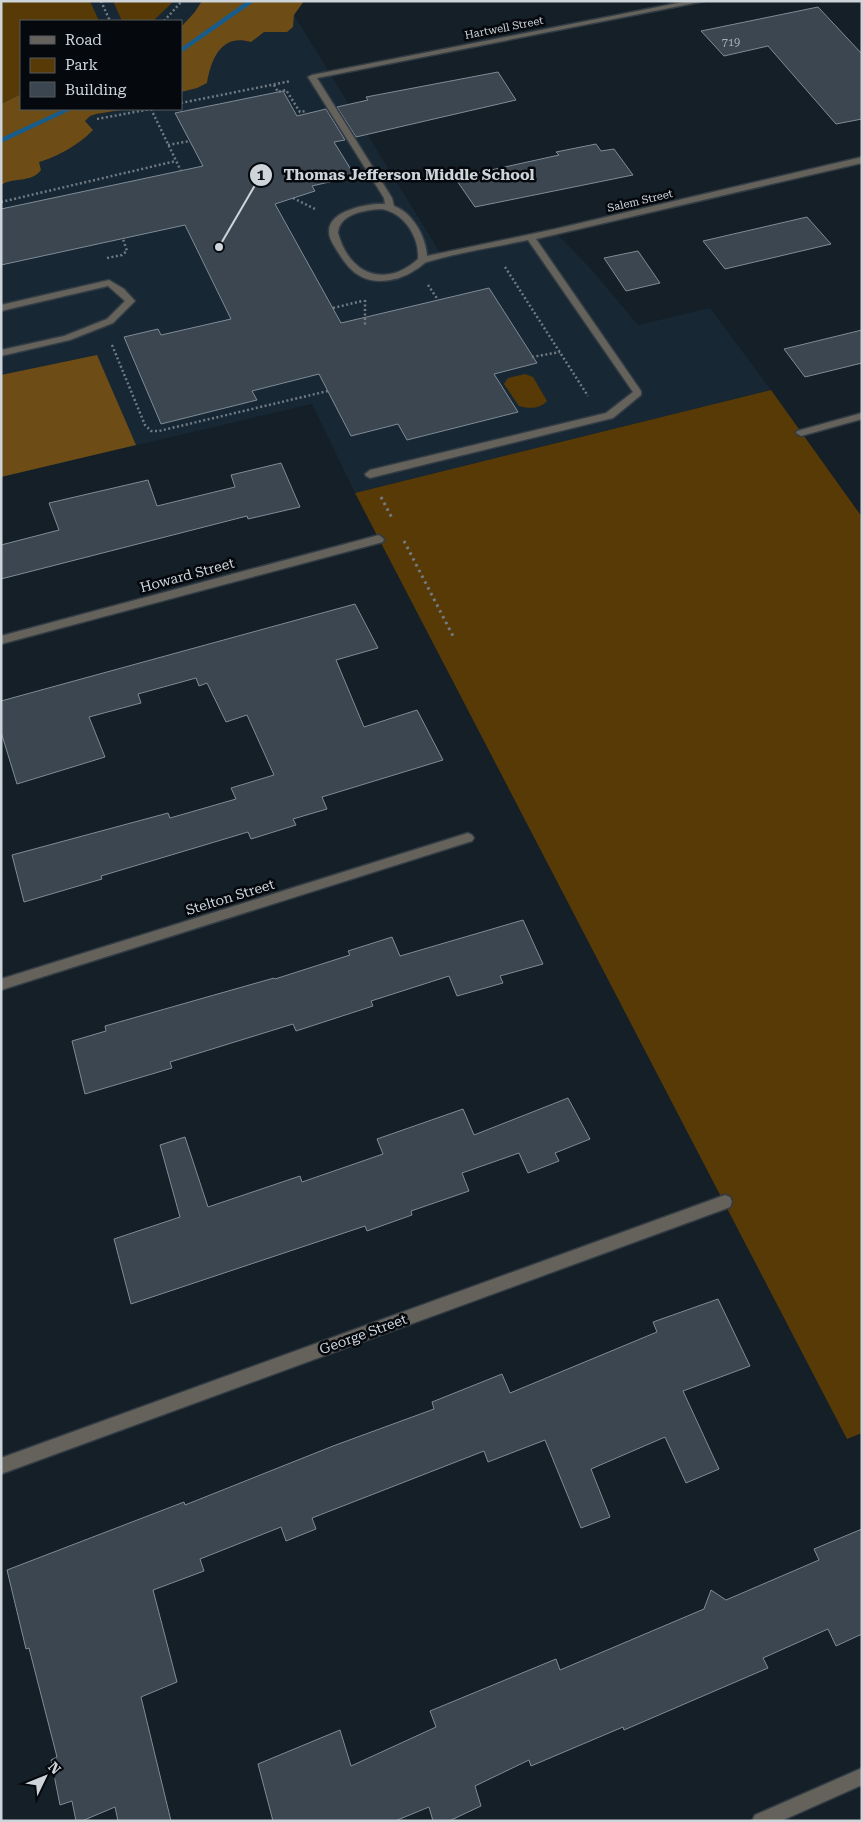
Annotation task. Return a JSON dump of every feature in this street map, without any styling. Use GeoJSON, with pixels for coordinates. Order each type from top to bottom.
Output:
{"type":"FeatureCollection","features":[{"type":"Feature","properties":{"kind":"street","name":"Hartwell Street"},"geometry":{"type":"LineString","coordinates":[[312,77],[701,1]]}},
{"type":"Feature","properties":{"kind":"street"},"geometry":{"type":"LineString","coordinates":[[312,77],[388,198],[390,208]]}},
{"type":"Feature","properties":{"kind":"street","name":"Salem Street"},"geometry":{"type":"LineString","coordinates":[[422,260],[530,237],[862,160]]}},
{"type":"Feature","properties":{"kind":"street"},"geometry":{"type":"LineString","coordinates":[[373,206],[390,208],[404,216],[421,243],[422,260],[414,268],[403,274],[387,278],[369,277],[349,264],[333,233],[335,225],[342,217],[354,211],[373,206]]}},
{"type":"Feature","properties":{"kind":"street"},"geometry":{"type":"LineString","coordinates":[[370,474],[609,416],[638,393],[530,237]]}},
{"type":"Feature","properties":{"kind":"street"},"geometry":{"type":"LineString","coordinates":[[1,308],[109,283],[122,291],[130,301],[110,321],[67,338],[1,353]]}},
{"type":"Feature","properties":{"kind":"street"},"geometry":{"type":"LineString","coordinates":[[801,433],[862,416]]}},
{"type":"Feature","properties":{"kind":"street","name":"Howard Street"},"geometry":{"type":"LineString","coordinates":[[1,640],[380,540]]}},
{"type":"Feature","properties":{"kind":"street","name":"Stelton Street"},"geometry":{"type":"LineString","coordinates":[[1,985],[468,838]]}},
{"type":"Feature","properties":{"kind":"street","name":"George Street"},"geometry":{"type":"LineString","coordinates":[[1,1466],[724,1202]]}},
{"type":"Feature","properties":{"kind":"street"},"geometry":{"type":"LineString","coordinates":[[762,1821],[862,1776]]}},
{"type":"Feature","properties":{"kind":"path"},"geometry":{"type":"LineString","coordinates":[[101,1],[110,20]]}},
{"type":"Feature","properties":{"kind":"path"},"geometry":{"type":"LineString","coordinates":[[165,20],[182,1]]}},
{"type":"Feature","properties":{"kind":"path"},"geometry":{"type":"LineString","coordinates":[[182,103],[312,77]]}},
{"type":"Feature","properties":{"kind":"path"},"geometry":{"type":"LineString","coordinates":[[274,85],[278,92]]}},
{"type":"Feature","properties":{"kind":"path"},"geometry":{"type":"LineString","coordinates":[[97,119],[146,110]]}},
{"type":"Feature","properties":{"kind":"path"},"geometry":{"type":"LineString","coordinates":[[151,110],[181,171]]}},
{"type":"Feature","properties":{"kind":"path"},"geometry":{"type":"LineString","coordinates":[[168,145],[190,141]]}},
{"type":"Feature","properties":{"kind":"path"},"geometry":{"type":"LineString","coordinates":[[1,202],[176,162]]}},
{"type":"Feature","properties":{"kind":"path"},"geometry":{"type":"LineString","coordinates":[[293,198],[322,212]]}},
{"type":"Feature","properties":{"kind":"path"},"geometry":{"type":"LineString","coordinates":[[500,260],[602,418]]}},
{"type":"Feature","properties":{"kind":"path"},"geometry":{"type":"LineString","coordinates":[[425,280],[438,300]]}},
{"type":"Feature","properties":{"kind":"path"},"geometry":{"type":"LineString","coordinates":[[365,294],[365,325]]}},
{"type":"Feature","properties":{"kind":"path"},"geometry":{"type":"LineString","coordinates":[[333,308],[365,300]]}},
{"type":"Feature","properties":{"kind":"path"},"geometry":{"type":"LineString","coordinates":[[108,338],[145,425],[151,431],[159,431],[328,391]]}},
{"type":"Feature","properties":{"kind":"path"},"geometry":{"type":"LineString","coordinates":[[532,357],[560,352]]}},
{"type":"Feature","properties":{"kind":"path"},"geometry":{"type":"LineString","coordinates":[[370,474],[396,526]]}},
{"type":"Feature","properties":{"kind":"path"},"geometry":{"type":"LineString","coordinates":[[401,534],[454,638]]}},
{"type":"Feature","properties":{"kind":"shaded area"},"geometry":{"type":"Polygon","coordinates":[[[1,1],[304,1],[294,15],[442,256],[555,232],[591,269],[638,325],[710,308],[771,390],[355,493],[312,404],[1,477],[1,1]]]}},
{"type":"Feature","properties":{"kind":"shaded area"},"geometry":{"type":"Polygon","coordinates":[[[202,1],[304,1],[294,15],[293,27],[287,32],[264,32],[251,42],[241,40],[225,44],[211,65],[207,83],[182,92],[182,26],[202,1]]]}},
{"type":"Feature","properties":{"kind":"shaded area"},"geometry":{"type":"Polygon","coordinates":[[[20,94],[20,110],[121,110],[90,116],[85,121],[93,130],[82,140],[61,153],[39,162],[41,170],[33,177],[1,185],[1,104],[20,94]]]}},
{"type":"Feature","properties":{"kind":"shaded area"},"geometry":{"type":"Polygon","coordinates":[[[97,355],[136,445],[1,477],[1,375],[97,355]]]}},
{"type":"Feature","properties":{"kind":"green space"},"geometry":{"type":"Polygon","coordinates":[[[1,1],[90,1],[99,20],[20,20],[20,94],[1,104],[1,1]]]}},
{"type":"Feature","properties":{"kind":"green space"},"geometry":{"type":"Polygon","coordinates":[[[113,1],[174,1],[154,20],[122,20],[113,1]]]}},
{"type":"Feature","properties":{"kind":"green space"},"geometry":{"type":"Polygon","coordinates":[[[525,374],[533,377],[547,401],[541,406],[530,408],[519,406],[504,384],[508,378],[525,374]]]}},
{"type":"Feature","properties":{"kind":"green space"},"geometry":{"type":"Polygon","coordinates":[[[771,390],[862,517],[862,1433],[847,1439],[355,493],[771,390]]]}},
{"type":"Feature","properties":{"kind":"building"},"geometry":{"type":"Polygon","coordinates":[[[818,7],[862,54],[862,119],[836,124],[768,46],[724,56],[701,31],[818,7]]]}},
{"type":"Feature","properties":{"kind":"building"},"geometry":{"type":"Polygon","coordinates":[[[498,72],[516,100],[356,137],[337,107],[368,100],[366,97],[498,72]]]}},
{"type":"Feature","properties":{"kind":"building"},"geometry":{"type":"Polygon","coordinates":[[[283,91],[297,116],[326,109],[345,140],[334,142],[355,176],[312,186],[315,191],[275,204],[341,323],[489,288],[537,363],[494,374],[518,412],[407,440],[398,424],[351,436],[319,374],[252,391],[257,400],[161,424],[124,337],[158,329],[161,335],[231,319],[185,225],[1,265],[1,209],[203,166],[175,113],[283,91]]]}},
{"type":"Feature","properties":{"kind":"building"},"geometry":{"type":"Polygon","coordinates":[[[596,144],[601,151],[614,149],[633,175],[475,207],[455,178],[559,155],[556,152],[596,144]]]}},
{"type":"Feature","properties":{"kind":"building"},"geometry":{"type":"Polygon","coordinates":[[[807,217],[831,244],[725,269],[703,241],[807,217]]]}},
{"type":"Feature","properties":{"kind":"building"},"geometry":{"type":"Polygon","coordinates":[[[638,251],[660,283],[626,291],[604,258],[638,251]]]}},
{"type":"Feature","properties":{"kind":"building"},"geometry":{"type":"Polygon","coordinates":[[[862,330],[862,363],[805,377],[784,349],[862,330]]]}},
{"type":"Feature","properties":{"kind":"building"},"geometry":{"type":"Polygon","coordinates":[[[281,463],[300,507],[248,519],[247,516],[1,579],[1,545],[59,530],[49,503],[148,480],[157,506],[235,487],[231,475],[281,463]]]}},
{"type":"Feature","properties":{"kind":"building"},"geometry":{"type":"Polygon","coordinates":[[[355,604],[378,648],[336,660],[364,727],[417,710],[443,760],[322,797],[327,809],[293,819],[296,825],[251,839],[248,832],[101,876],[102,879],[24,902],[12,855],[168,813],[170,818],[236,799],[231,788],[274,775],[247,715],[226,722],[207,683],[199,686],[196,678],[138,694],[141,703],[89,717],[105,757],[17,784],[1,732],[1,701],[355,604]]]}},
{"type":"Feature","properties":{"kind":"building"},"geometry":{"type":"Polygon","coordinates":[[[523,920],[543,964],[500,976],[503,983],[457,996],[449,976],[371,1001],[373,1006],[296,1031],[293,1024],[170,1062],[172,1068],[85,1094],[72,1041],[106,1031],[105,1026],[275,979],[350,955],[348,951],[392,937],[400,956],[523,920]]]}},
{"type":"Feature","properties":{"kind":"building"},"geometry":{"type":"Polygon","coordinates":[[[568,1098],[590,1139],[555,1153],[559,1161],[528,1173],[519,1153],[462,1173],[469,1191],[411,1211],[412,1215],[367,1231],[365,1226],[131,1304],[114,1239],[180,1217],[160,1145],[185,1137],[208,1207],[300,1176],[302,1182],[383,1154],[377,1139],[463,1109],[474,1135],[568,1098]]]}},
{"type":"Feature","properties":{"kind":"building"},"geometry":{"type":"Polygon","coordinates":[[[718,1299],[750,1366],[683,1391],[719,1469],[686,1483],[665,1437],[591,1469],[610,1517],[581,1528],[545,1440],[488,1462],[484,1451],[312,1518],[316,1529],[286,1541],[281,1527],[200,1559],[204,1571],[153,1590],[177,1682],[141,1697],[171,1821],[118,1821],[115,1807],[82,1821],[76,1821],[72,1801],[60,1805],[51,1760],[57,1757],[29,1648],[26,1649],[7,1570],[184,1502],[185,1505],[333,1446],[434,1409],[432,1402],[502,1374],[510,1393],[657,1332],[653,1322],[718,1299]]]}},
{"type":"Feature","properties":{"kind":"building"},"geometry":{"type":"Polygon","coordinates":[[[862,1529],[862,1634],[836,1646],[828,1629],[763,1658],[768,1668],[624,1730],[623,1727],[531,1766],[529,1760],[475,1786],[481,1806],[449,1821],[433,1821],[429,1807],[395,1821],[273,1821],[258,1764],[340,1730],[351,1766],[436,1727],[430,1711],[556,1659],[560,1670],[704,1609],[711,1590],[726,1600],[819,1560],[814,1549],[862,1529]]]}},
{"type":"Feature","properties":{"kind":"waterway"},"geometry":{"type":"LineString","coordinates":[[182,50],[252,1]]}},
{"type":"Feature","properties":{"kind":"waterway"},"geometry":{"type":"LineString","coordinates":[[1,141],[67,110]]}},
{"type":"Feature","properties":{"kind":"place","name":"Thomas Jefferson Middle School"},"geometry":{"type":"Point","coordinates":[219,247]}}]}
